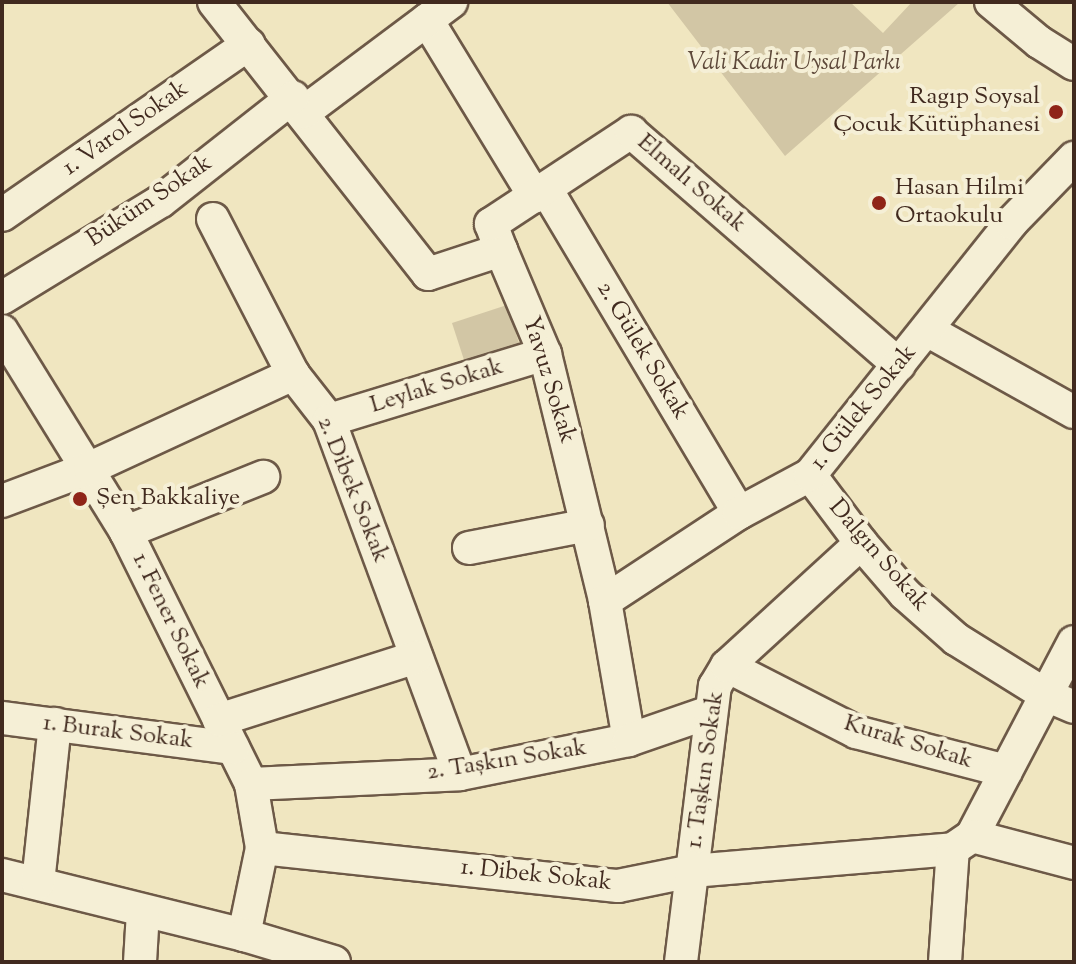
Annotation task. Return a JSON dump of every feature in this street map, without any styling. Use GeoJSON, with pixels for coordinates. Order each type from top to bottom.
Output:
{"type":"FeatureCollection","features":[{"type":"Feature","properties":{"kind":"street"},"geometry":{"type":"LineString","coordinates":[[991,2],[1039,42],[1074,64]]}},
{"type":"Feature","properties":{"kind":"street"},"geometry":{"type":"LineString","coordinates":[[221,4],[428,274],[501,250]]}},
{"type":"Feature","properties":{"kind":"street","name":"Büküm Sokak"},"geometry":{"type":"LineString","coordinates":[[2,298],[161,201],[439,11]]}},
{"type":"Feature","properties":{"kind":"street","name":"2. Gülek Sokak"},"geometry":{"type":"LineString","coordinates":[[439,11],[540,193],[739,513]]}},
{"type":"Feature","properties":{"kind":"street","name":"1. Varol Sokak"},"geometry":{"type":"LineString","coordinates":[[2,215],[249,44]]}},
{"type":"Feature","properties":{"kind":"street","name":"Elmalı Sokak"},"geometry":{"type":"LineString","coordinates":[[501,250],[491,224],[631,132],[899,365]]}},
{"type":"Feature","properties":{"kind":"street","name":"1. Gülek Sokak"},"geometry":{"type":"LineString","coordinates":[[605,601],[739,513],[810,475],[1011,223],[1074,158]]}},
{"type":"Feature","properties":{"kind":"street","name":"2. Dibek Sokak"},"geometry":{"type":"LineString","coordinates":[[213,219],[293,374],[329,420],[460,774]]}},
{"type":"Feature","properties":{"kind":"street","name":"Yavuz Sokak"},"geometry":{"type":"LineString","coordinates":[[501,250],[545,354],[605,601],[629,740]]}},
{"type":"Feature","properties":{"kind":"street"},"geometry":{"type":"LineString","coordinates":[[927,330],[1070,401]]}},
{"type":"Feature","properties":{"kind":"street","name":"1. Fener Sokak"},"geometry":{"type":"LineString","coordinates":[[2,331],[90,468],[126,532],[251,784],[262,848],[244,935]]}},
{"type":"Feature","properties":{"kind":"street","name":"Leylak Sokak"},"geometry":{"type":"LineString","coordinates":[[329,420],[545,354]]}},
{"type":"Feature","properties":{"kind":"street"},"geometry":{"type":"LineString","coordinates":[[2,501],[90,468],[293,374]]}},
{"type":"Feature","properties":{"kind":"street","name":"Dalgın Sokak"},"geometry":{"type":"LineString","coordinates":[[810,475],[861,543],[905,594],[956,639],[1060,701]]}},
{"type":"Feature","properties":{"kind":"street"},"geometry":{"type":"LineString","coordinates":[[126,532],[263,477]]}},
{"type":"Feature","properties":{"kind":"street"},"geometry":{"type":"LineString","coordinates":[[469,548],[588,525]]}},
{"type":"Feature","properties":{"kind":"street","name":"1. Taşkın Sokak"},"geometry":{"type":"LineString","coordinates":[[681,962],[715,686],[727,666],[861,543]]}},
{"type":"Feature","properties":{"kind":"street"},"geometry":{"type":"LineString","coordinates":[[945,962],[962,842],[1006,771],[1060,701],[1074,642]]}},
{"type":"Feature","properties":{"kind":"street"},"geometry":{"type":"LineString","coordinates":[[226,734],[416,657]]}},
{"type":"Feature","properties":{"kind":"street","name":"Kurak Sokak"},"geometry":{"type":"LineString","coordinates":[[727,666],[856,732],[1006,771]]}},
{"type":"Feature","properties":{"kind":"street","name":"2. Taşkın Sokak"},"geometry":{"type":"LineString","coordinates":[[251,784],[460,774],[629,740],[710,712]]}},
{"type":"Feature","properties":{"kind":"street","name":"1. Burak Sokak"},"geometry":{"type":"LineString","coordinates":[[2,718],[226,734]]}},
{"type":"Feature","properties":{"kind":"street"},"geometry":{"type":"LineString","coordinates":[[38,883],[55,724]]}},
{"type":"Feature","properties":{"kind":"street","name":"1. Dibek Sokak"},"geometry":{"type":"LineString","coordinates":[[262,848],[618,886],[692,871],[962,842],[1074,863]]}},
{"type":"Feature","properties":{"kind":"street"},"geometry":{"type":"LineString","coordinates":[[2,875],[244,935],[334,962]]}},
{"type":"Feature","properties":{"kind":"street"},"geometry":{"type":"LineString","coordinates":[[140,962],[143,911]]}},
{"type":"Feature","properties":{"kind":"green space","name":"Vali Kadir Uysal Parkı"},"geometry":{"type":"Polygon","coordinates":[[[667,2],[850,2],[883,33],[912,2],[959,3],[785,156],[667,2]]]}},
{"type":"Feature","properties":{"kind":"green space"},"geometry":{"type":"Polygon","coordinates":[[[507,305],[520,346],[465,363],[452,323],[507,305]]]}},
{"type":"Feature","properties":{"kind":"place","name":"Ragıp Soysal Çocuk Kütüphanesi"},"geometry":{"type":"Point","coordinates":[1056,112]}},
{"type":"Feature","properties":{"kind":"place","name":"Hasan Hilmi Ortaokulu"},"geometry":{"type":"Point","coordinates":[879,203]}},
{"type":"Feature","properties":{"kind":"place","name":"Şen Bakkaliye"},"geometry":{"type":"Point","coordinates":[80,499]}}]}
